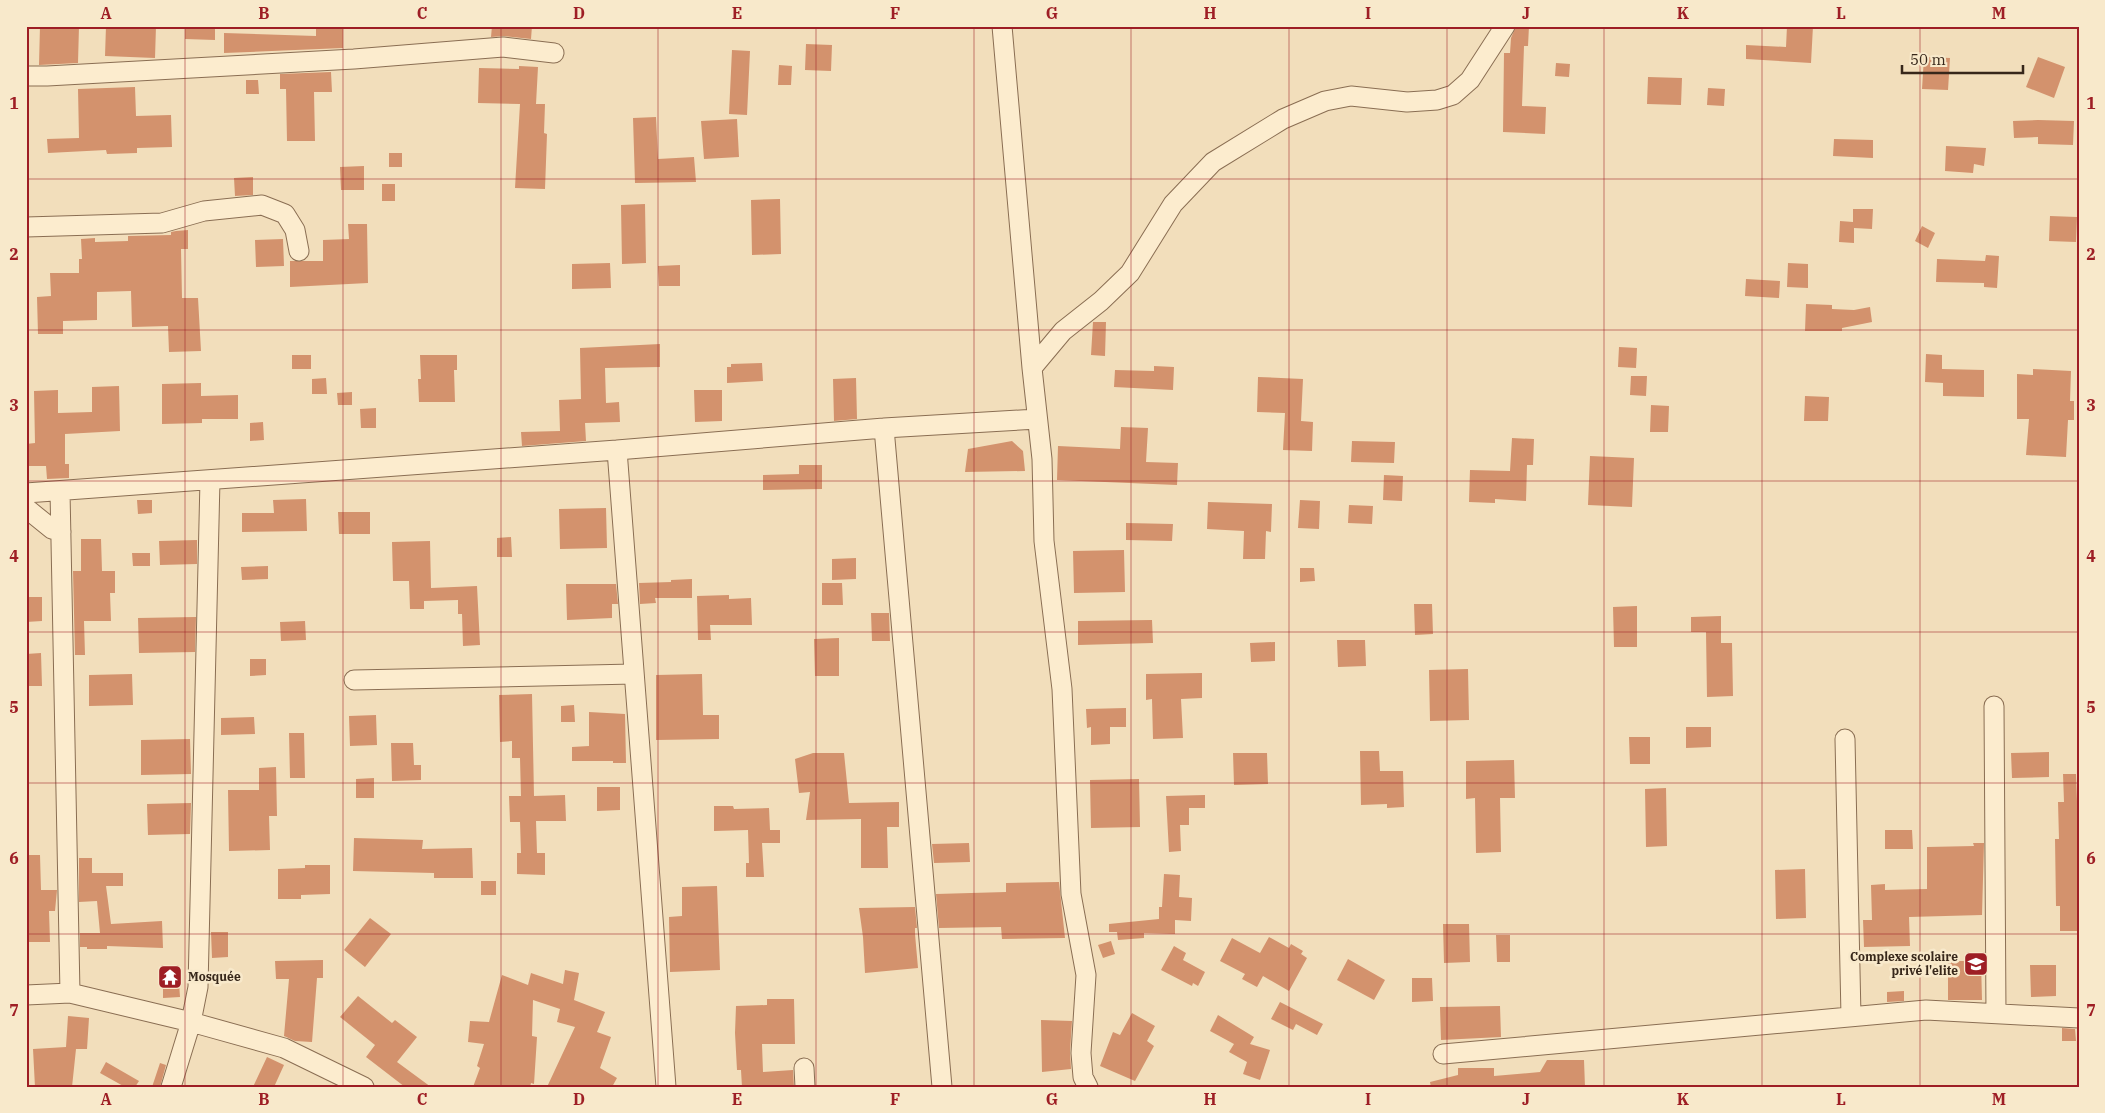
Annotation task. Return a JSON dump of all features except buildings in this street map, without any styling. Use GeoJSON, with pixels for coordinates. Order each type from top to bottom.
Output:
{"type":"FeatureCollection","features":[{"type":"Feature","properties":{"kind":"street"},"geometry":{"type":"LineString","coordinates":[[1002,26],[1032,368],[1042,459],[1044,540],[1062,689],[1071,894],[1086,975],[1081,1053],[1083,1077],[1088,1087]]}},
{"type":"Feature","properties":{"kind":"street"},"geometry":{"type":"LineString","coordinates":[[1032,368],[1063,331],[1100,301],[1130,273],[1174,204],[1213,162],[1283,119],[1325,101],[1351,96],[1407,102],[1436,100],[1453,95],[1470,80],[1506,26]]}},
{"type":"Feature","properties":{"kind":"street"},"geometry":{"type":"LineString","coordinates":[[26,76],[206,68],[503,47],[554,52]]}},
{"type":"Feature","properties":{"kind":"street"},"geometry":{"type":"LineString","coordinates":[[26,226],[162,223],[204,211],[262,206],[285,214],[295,230],[299,251]]}},
{"type":"Feature","properties":{"kind":"street"},"geometry":{"type":"LineString","coordinates":[[26,493],[617,450],[884,428],[1038,419]]}},
{"type":"Feature","properties":{"kind":"street"},"geometry":{"type":"LineString","coordinates":[[884,428],[942,1087]]}},
{"type":"Feature","properties":{"kind":"street"},"geometry":{"type":"LineString","coordinates":[[617,450],[666,1087]]}},
{"type":"Feature","properties":{"kind":"street"},"geometry":{"type":"LineString","coordinates":[[171,1087],[191,1022],[198,987],[210,480]]}},
{"type":"Feature","properties":{"kind":"street"},"geometry":{"type":"LineString","coordinates":[[60,491],[70,993]]}},
{"type":"Feature","properties":{"kind":"street"},"geometry":{"type":"LineString","coordinates":[[26,508],[52,529],[61,532]]}},
{"type":"Feature","properties":{"kind":"street"},"geometry":{"type":"LineString","coordinates":[[354,680],[634,674]]}},
{"type":"Feature","properties":{"kind":"street"},"geometry":{"type":"LineString","coordinates":[[1994,706],[1996,1014]]}},
{"type":"Feature","properties":{"kind":"street"},"geometry":{"type":"LineString","coordinates":[[1845,739],[1851,1016]]}},
{"type":"Feature","properties":{"kind":"street"},"geometry":{"type":"LineString","coordinates":[[26,995],[70,993],[191,1022],[284,1048],[364,1087]]}},
{"type":"Feature","properties":{"kind":"street"},"geometry":{"type":"LineString","coordinates":[[1443,1054],[1926,1010],[2079,1018]]}},
{"type":"Feature","properties":{"kind":"street"},"geometry":{"type":"LineString","coordinates":[[804,1068],[805,1087]]}},
{"type":"Feature","properties":{"kind":"place","name":"Complexe scolaire privé l'elite"},"geometry":{"type":"Point","coordinates":[1976,964]}},
{"type":"Feature","properties":{"kind":"place","name":"Mosquée"},"geometry":{"type":"Point","coordinates":[170,977]}}]}
